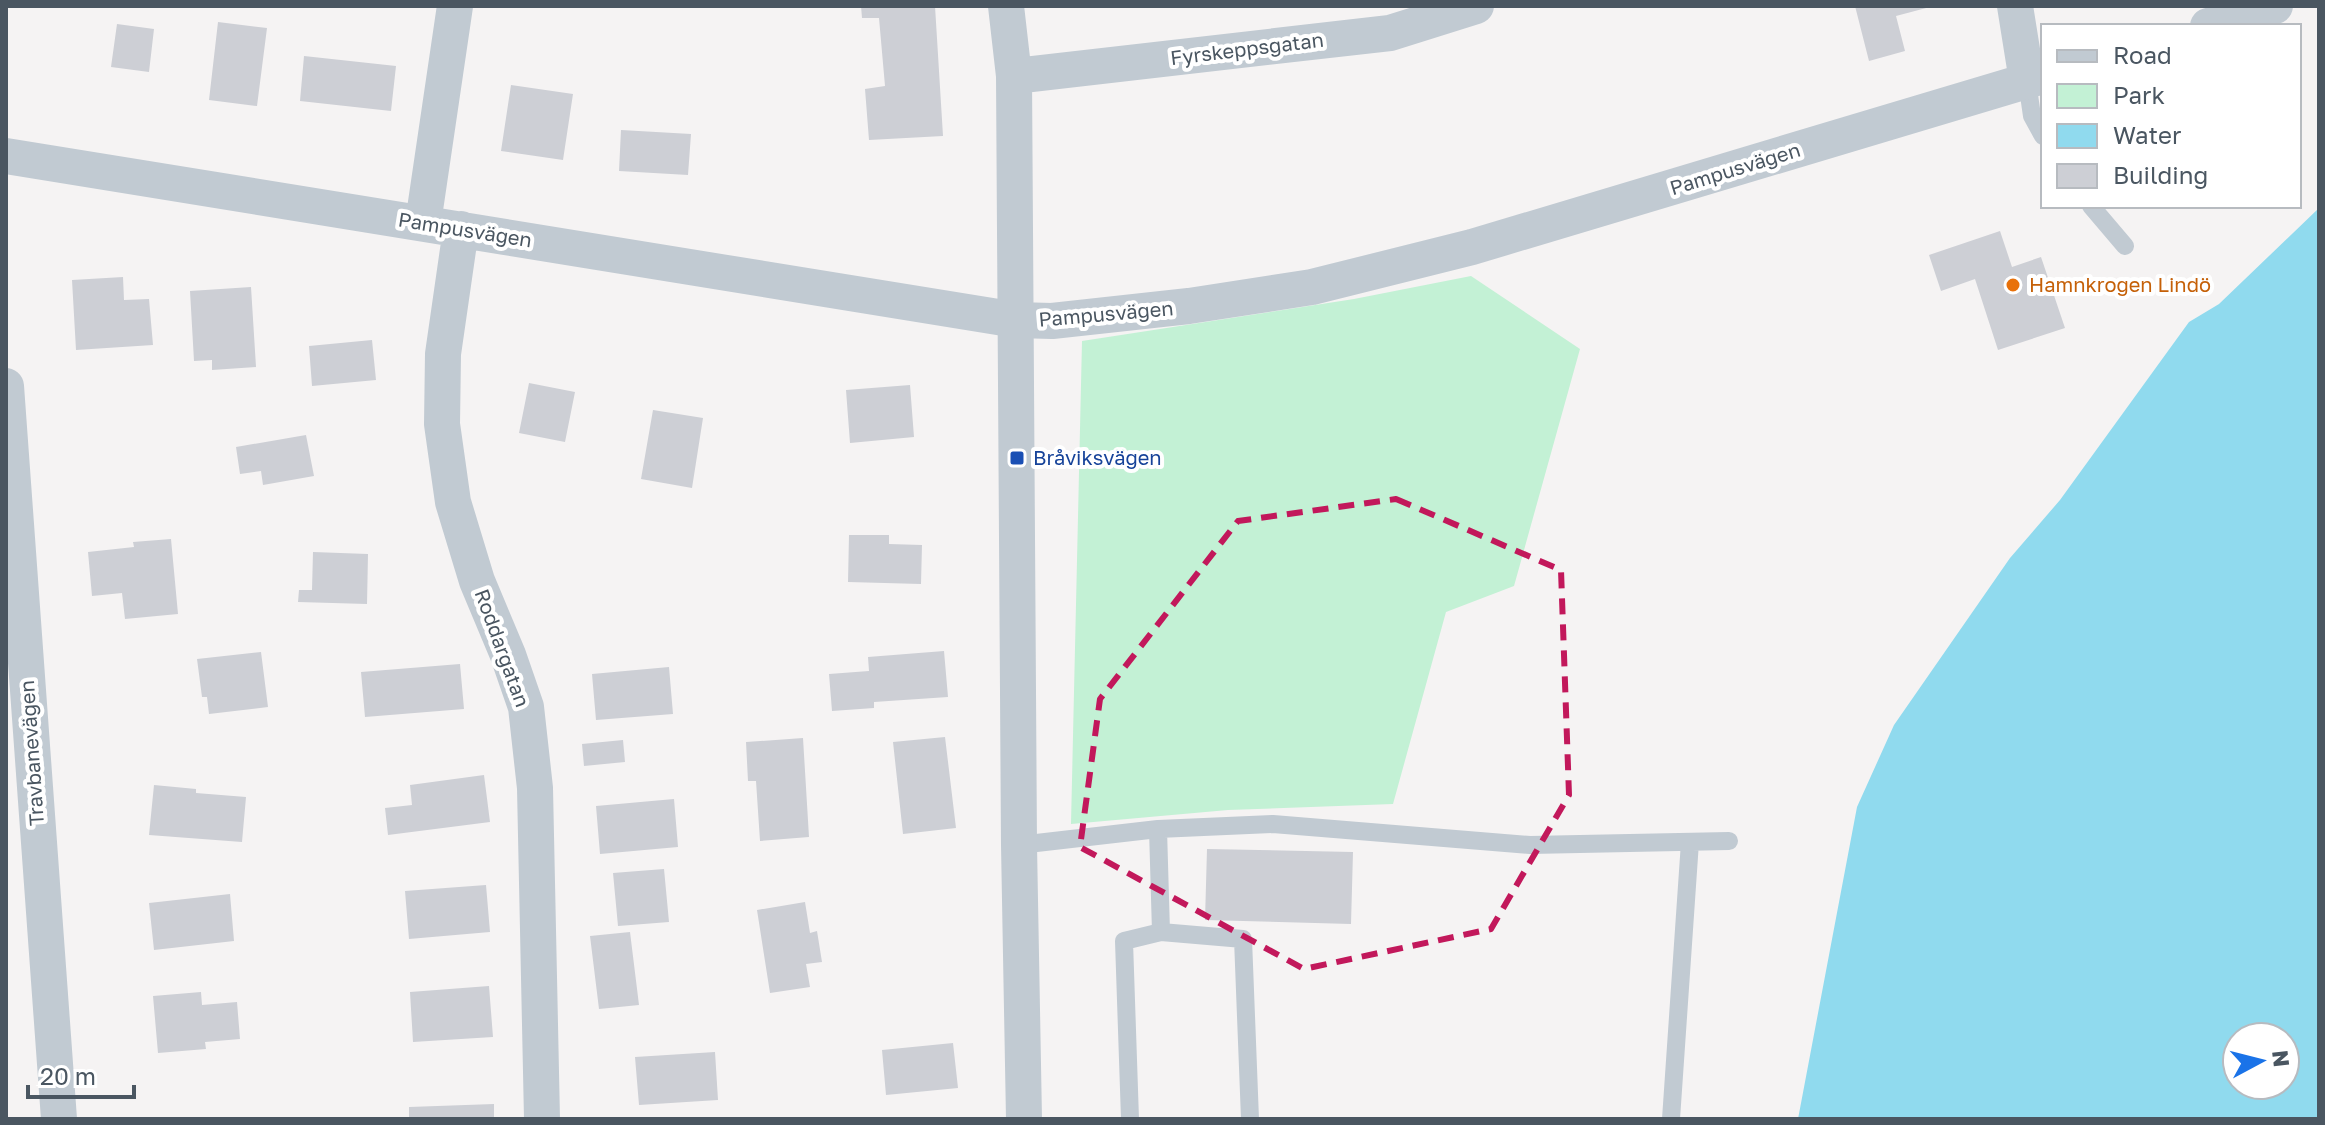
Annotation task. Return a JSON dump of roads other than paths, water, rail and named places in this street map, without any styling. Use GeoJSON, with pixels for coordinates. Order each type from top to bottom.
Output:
{"type":"FeatureCollection","features":[{"type":"Feature","properties":{"kind":"street"},"geometry":{"type":"LineString","coordinates":[[423,223],[455,6]]}},
{"type":"Feature","properties":{"kind":"street"},"geometry":{"type":"LineString","coordinates":[[1006,6],[1014,76],[1024,1119]]}},
{"type":"Feature","properties":{"kind":"street","name":"Fyrskeppsgatan"},"geometry":{"type":"LineString","coordinates":[[1014,76],[1390,33],[1476,6]]}},
{"type":"Feature","properties":{"kind":"street"},"geometry":{"type":"LineString","coordinates":[[2015,6],[2035,79]]}},
{"type":"Feature","properties":{"kind":"street"},"geometry":{"type":"LineString","coordinates":[[2215,24],[2275,6]]}},
{"type":"Feature","properties":{"kind":"street","name":"Pampusvägen"},"geometry":{"type":"LineString","coordinates":[[6,156],[1016,320],[1052,321],[1189,306],[1312,287],[1472,247],[2035,79]]}},
{"type":"Feature","properties":{"kind":"street","name":"Roddargatan"},"geometry":{"type":"LineString","coordinates":[[461,229],[443,354],[442,424],[453,502],[477,581],[526,707],[535,788],[542,1119]]}},
{"type":"Feature","properties":{"kind":"street","name":"Travbanevägen"},"geometry":{"type":"LineString","coordinates":[[6,386],[9,481],[59,1119]]}},
{"type":"Feature","properties":{"kind":"lane"},"geometry":{"type":"LineString","coordinates":[[2035,79],[2032,116],[2041,132]]}},
{"type":"Feature","properties":{"kind":"lane"},"geometry":{"type":"LineString","coordinates":[[2093,208],[2125,246]]}},
{"type":"Feature","properties":{"kind":"lane"},"geometry":{"type":"LineString","coordinates":[[1019,845],[1158,829],[1273,824],[1530,845],[1729,841]]}},
{"type":"Feature","properties":{"kind":"lane"},"geometry":{"type":"LineString","coordinates":[[1158,829],[1161,932]]}},
{"type":"Feature","properties":{"kind":"lane"},"geometry":{"type":"LineString","coordinates":[[1671,1119],[1690,842]]}},
{"type":"Feature","properties":{"kind":"lane"},"geometry":{"type":"LineString","coordinates":[[1130,1119],[1124,941],[1161,932],[1243,939],[1250,1119]]}},
{"type":"Feature","properties":{"kind":"water"},"geometry":{"type":"Polygon","coordinates":[[[2319,208],[2319,1119],[1798,1119],[1857,807],[1894,725],[2010,558],[2060,500],[2189,322],[2219,304],[2319,208]]]}},
{"type":"Feature","properties":{"kind":"place","name":"Hamnkrogen Lindö"},"geometry":{"type":"Point","coordinates":[2013,285]}},
{"type":"Feature","properties":{"kind":"place","name":"Bråviksvägen"},"geometry":{"type":"Point","coordinates":[1017,458]}}]}
